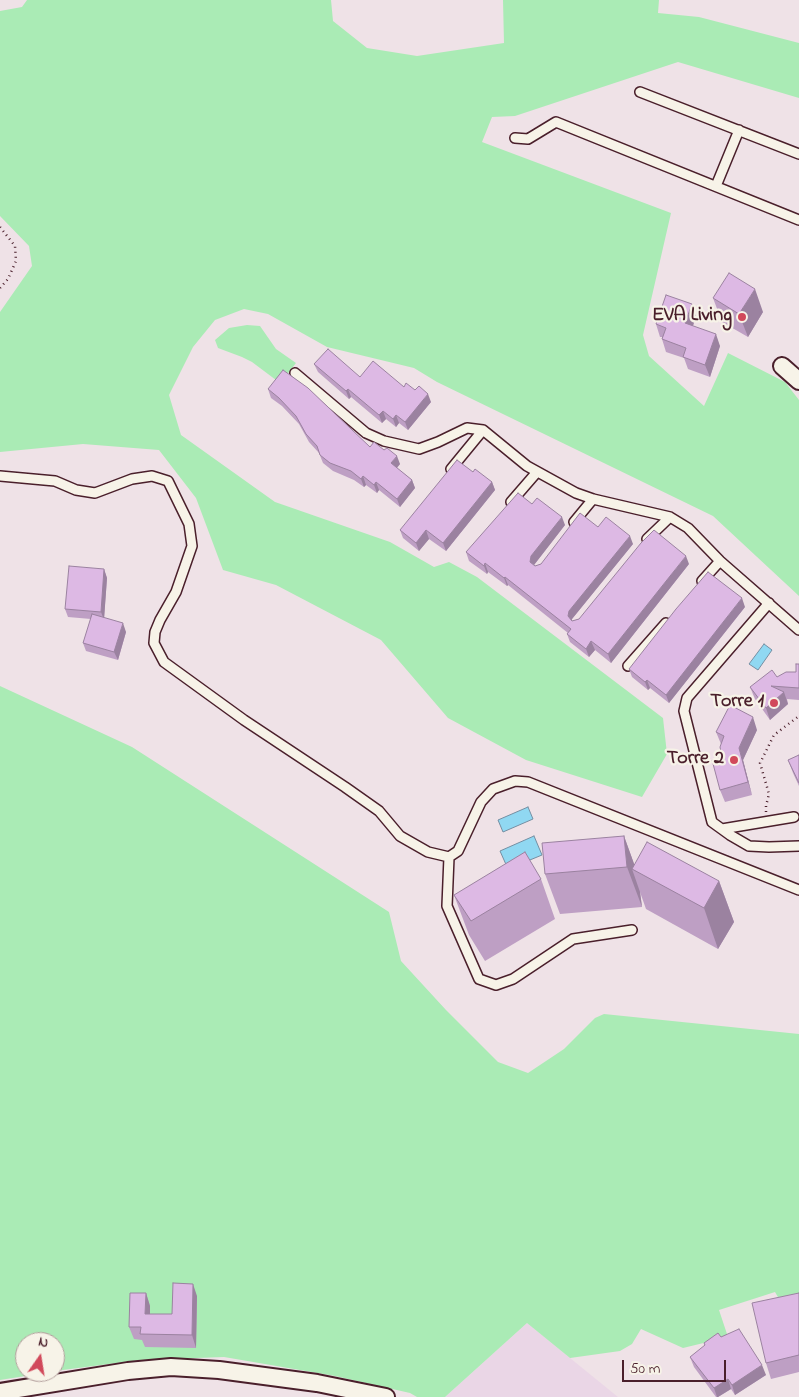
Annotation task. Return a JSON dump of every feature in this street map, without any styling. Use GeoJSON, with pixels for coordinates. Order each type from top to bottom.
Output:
{"type":"FeatureCollection","features":[{"type":"Feature","properties":{"kind":"street"},"geometry":{"type":"LineString","coordinates":[[782,366],[799,381]]}},
{"type":"Feature","properties":{"kind":"street"},"geometry":{"type":"LineString","coordinates":[[0,1392],[128,1371],[171,1368],[219,1370],[298,1380],[386,1397]]}},
{"type":"Feature","properties":{"kind":"lane"},"geometry":{"type":"LineString","coordinates":[[640,92],[799,154]]}},
{"type":"Feature","properties":{"kind":"lane"},"geometry":{"type":"LineString","coordinates":[[515,138],[528,139],[556,122],[799,220]]}},
{"type":"Feature","properties":{"kind":"lane"},"geometry":{"type":"LineString","coordinates":[[716,186],[739,130]]}},
{"type":"Feature","properties":{"kind":"lane"},"geometry":{"type":"LineString","coordinates":[[295,373],[366,433],[384,441],[419,449],[467,428],[483,430],[528,466],[576,493],[670,517],[688,528],[720,560],[799,630]]}},
{"type":"Feature","properties":{"kind":"lane"},"geometry":{"type":"LineString","coordinates":[[442,480],[483,430]]}},
{"type":"Feature","properties":{"kind":"lane"},"geometry":{"type":"LineString","coordinates":[[507,507],[537,472]]}},
{"type":"Feature","properties":{"kind":"lane"},"geometry":{"type":"LineString","coordinates":[[0,476],[55,481],[76,490],[95,493],[132,479],[152,476],[168,481],[189,524],[192,546],[176,592],[155,632],[154,643],[164,662],[244,720],[352,792],[378,811],[400,836],[428,852],[449,857],[458,851],[481,802],[494,789],[515,781],[528,782],[799,890]]}},
{"type":"Feature","properties":{"kind":"lane"},"geometry":{"type":"LineString","coordinates":[[569,529],[593,498]]}},
{"type":"Feature","properties":{"kind":"lane"},"geometry":{"type":"LineString","coordinates":[[639,547],[670,517]]}},
{"type":"Feature","properties":{"kind":"lane"},"geometry":{"type":"LineString","coordinates":[[694,591],[720,560]]}},
{"type":"Feature","properties":{"kind":"lane"},"geometry":{"type":"LineString","coordinates":[[769,604],[687,698],[684,711],[712,822],[749,846],[799,846]]}},
{"type":"Feature","properties":{"kind":"lane"},"geometry":{"type":"LineString","coordinates":[[628,666],[674,613]]}},
{"type":"Feature","properties":{"kind":"lane"},"geometry":{"type":"LineString","coordinates":[[722,829],[794,817]]}},
{"type":"Feature","properties":{"kind":"lane"},"geometry":{"type":"LineString","coordinates":[[449,857],[447,906],[479,979],[496,985],[513,979],[573,939],[632,930]]}},
{"type":"Feature","properties":{"kind":"path"},"geometry":{"type":"LineString","coordinates":[[0,227],[15,246],[16,261],[8,279],[0,288]]}},
{"type":"Feature","properties":{"kind":"path"},"geometry":{"type":"LineString","coordinates":[[767,821],[766,806],[769,794],[760,763],[774,735],[799,716]]}},
{"type":"Feature","properties":{"kind":"shaded area"},"geometry":{"type":"Polygon","coordinates":[[[527,1323],[618,1397],[445,1397],[527,1323]]]}},
{"type":"Feature","properties":{"kind":"green space"},"geometry":{"type":"Polygon","coordinates":[[[27,0],[331,0],[333,21],[367,48],[417,56],[504,43],[503,0],[659,0],[658,13],[699,17],[799,43],[799,98],[678,62],[515,116],[492,117],[482,142],[671,213],[643,335],[649,356],[704,406],[728,353],[785,382],[799,400],[799,596],[713,516],[437,382],[414,368],[327,347],[268,314],[244,309],[215,320],[193,347],[169,395],[181,435],[275,502],[390,542],[434,567],[449,562],[477,577],[663,718],[667,754],[642,797],[526,760],[448,718],[381,640],[276,585],[223,570],[196,498],[159,450],[83,444],[0,452],[0,312],[32,266],[29,246],[0,216],[0,11],[22,7],[27,0]]]}},
{"type":"Feature","properties":{"kind":"green space"},"geometry":{"type":"Polygon","coordinates":[[[247,325],[260,326],[276,349],[296,363],[278,386],[276,380],[252,362],[218,348],[215,340],[229,328],[247,325]]]}},
{"type":"Feature","properties":{"kind":"green space"},"geometry":{"type":"Polygon","coordinates":[[[0,686],[132,747],[389,912],[401,961],[498,1062],[528,1073],[564,1049],[595,1018],[604,1014],[799,1034],[799,1308],[785,1309],[775,1292],[719,1310],[728,1337],[683,1348],[641,1329],[632,1344],[620,1351],[570,1358],[527,1323],[445,1397],[417,1397],[410,1393],[335,1376],[224,1357],[140,1360],[65,1370],[65,1332],[15,1332],[15,1378],[0,1380],[0,686]]]}},
{"type":"Feature","properties":{"kind":"water"},"geometry":{"type":"Polygon","coordinates":[[[764,644],[772,650],[758,670],[749,664],[764,644]]]}},
{"type":"Feature","properties":{"kind":"water"},"geometry":{"type":"Polygon","coordinates":[[[528,807],[533,819],[503,832],[498,820],[528,807]]]}},
{"type":"Feature","properties":{"kind":"water"},"geometry":{"type":"Polygon","coordinates":[[[534,836],[542,855],[508,869],[500,851],[534,836]]]}},
{"type":"Feature","properties":{"kind":"building"},"geometry":{"type":"Polygon","coordinates":[[[729,273],[755,289],[739,314],[713,298],[729,273]]]}},
{"type":"Feature","properties":{"kind":"building"},"geometry":{"type":"Polygon","coordinates":[[[666,295],[692,304],[685,323],[716,334],[705,365],[683,357],[686,348],[662,339],[666,328],[656,324],[666,295]]]}},
{"type":"Feature","properties":{"kind":"building"},"geometry":{"type":"Polygon","coordinates":[[[328,349],[360,377],[373,361],[404,387],[406,383],[415,390],[419,386],[428,394],[405,422],[396,415],[393,419],[383,411],[379,415],[314,364],[328,349]]]}},
{"type":"Feature","properties":{"kind":"building"},"geometry":{"type":"Polygon","coordinates":[[[283,370],[308,388],[370,447],[374,442],[384,450],[387,448],[397,456],[391,463],[412,480],[397,499],[376,482],[374,485],[363,476],[361,479],[351,471],[330,463],[320,455],[317,446],[306,434],[296,416],[268,389],[283,370]]]}},
{"type":"Feature","properties":{"kind":"building"},"geometry":{"type":"Polygon","coordinates":[[[457,460],[473,472],[475,469],[492,482],[443,543],[426,530],[416,543],[400,530],[457,460]]]}},
{"type":"Feature","properties":{"kind":"building"},"geometry":{"type":"Polygon","coordinates":[[[518,493],[532,504],[537,498],[562,517],[531,556],[530,562],[535,566],[541,564],[580,513],[598,527],[606,517],[630,536],[569,611],[568,616],[572,621],[579,619],[641,543],[654,530],[686,556],[608,654],[591,641],[586,649],[567,634],[571,629],[505,577],[485,563],[484,566],[466,552],[518,493]]]}},
{"type":"Feature","properties":{"kind":"building"},"geometry":{"type":"Polygon","coordinates":[[[69,566],[104,569],[101,612],[65,609],[69,566]]]}},
{"type":"Feature","properties":{"kind":"building"},"geometry":{"type":"Polygon","coordinates":[[[708,572],[742,598],[666,695],[629,669],[708,572]]]}},
{"type":"Feature","properties":{"kind":"building"},"geometry":{"type":"Polygon","coordinates":[[[92,614],[123,623],[114,652],[83,643],[92,614]]]}},
{"type":"Feature","properties":{"kind":"building"},"geometry":{"type":"Polygon","coordinates":[[[796,664],[799,664],[799,688],[771,686],[784,692],[766,708],[750,687],[772,670],[777,677],[786,672],[796,672],[796,664]]]}},
{"type":"Feature","properties":{"kind":"building","name":"Torre 2"},"geometry":{"type":"Polygon","coordinates":[[[730,705],[753,717],[739,748],[748,782],[720,790],[712,760],[722,757],[720,747],[724,736],[716,732],[730,705]]]}},
{"type":"Feature","properties":{"kind":"building"},"geometry":{"type":"Polygon","coordinates":[[[799,755],[799,783],[788,760],[799,755]]]}},
{"type":"Feature","properties":{"kind":"building"},"geometry":{"type":"Polygon","coordinates":[[[624,836],[627,867],[545,874],[542,843],[624,836]]]}},
{"type":"Feature","properties":{"kind":"building"},"geometry":{"type":"Polygon","coordinates":[[[647,842],[719,881],[704,908],[632,869],[647,842]]]}},
{"type":"Feature","properties":{"kind":"building"},"geometry":{"type":"Polygon","coordinates":[[[525,852],[541,879],[471,921],[454,895],[525,852]]]}},
{"type":"Feature","properties":{"kind":"building"},"geometry":{"type":"Polygon","coordinates":[[[173,1283],[193,1284],[192,1335],[140,1334],[141,1327],[129,1327],[130,1293],[146,1293],[145,1314],[172,1314],[173,1283]]]}},
{"type":"Feature","properties":{"kind":"building"},"geometry":{"type":"Polygon","coordinates":[[[799,1293],[799,1355],[766,1363],[752,1303],[799,1293]]]}},
{"type":"Feature","properties":{"kind":"building"},"geometry":{"type":"Polygon","coordinates":[[[739,1329],[762,1365],[732,1385],[728,1379],[714,1388],[690,1357],[705,1345],[704,1343],[718,1333],[721,1337],[739,1329]]]}},
{"type":"Feature","properties":{"kind":"place","name":"EVA Living"},"geometry":{"type":"Point","coordinates":[742,317]}},
{"type":"Feature","properties":{"kind":"place","name":"Torre 1"},"geometry":{"type":"Point","coordinates":[774,703]}},
{"type":"Feature","properties":{"kind":"place","name":"Torre 2"},"geometry":{"type":"Point","coordinates":[734,760]}}]}
